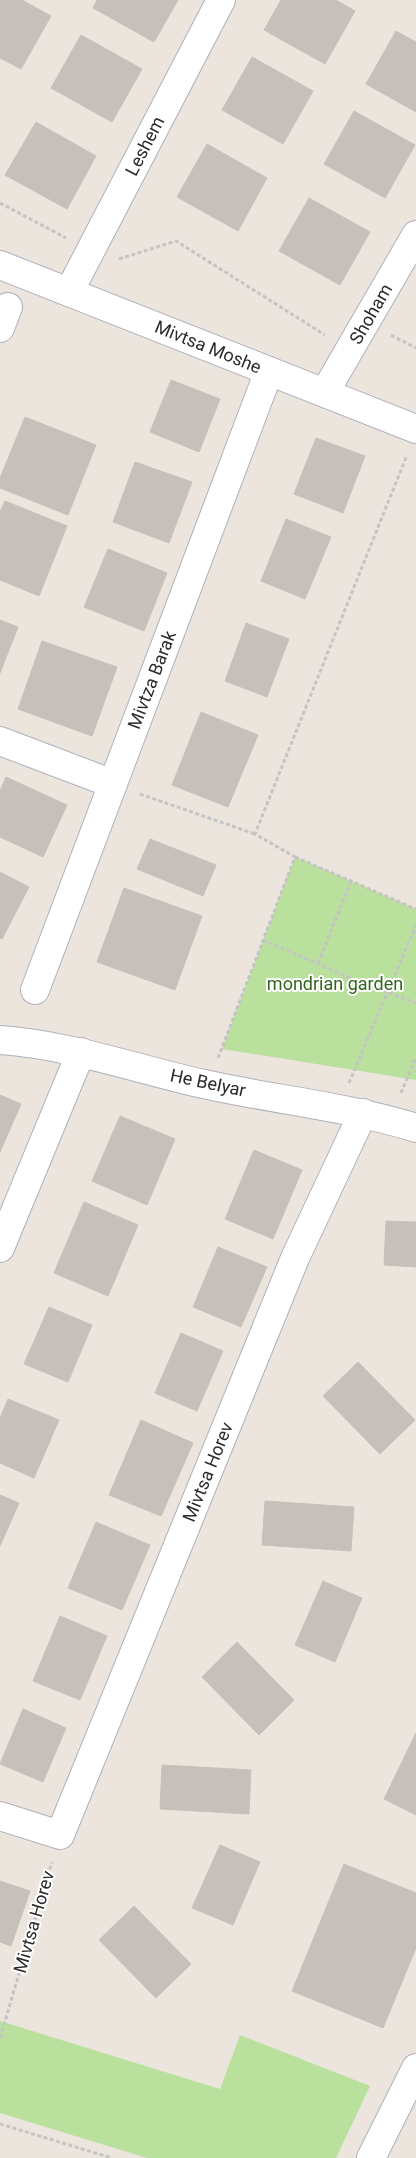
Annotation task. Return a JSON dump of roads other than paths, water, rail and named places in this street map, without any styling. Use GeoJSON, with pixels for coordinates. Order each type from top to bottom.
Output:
{"type":"FeatureCollection","features":[{"type":"Feature","properties":{"kind":"street","name":"Leshem"},"geometry":{"type":"LineString","coordinates":[[70,292],[221,0]]}},
{"type":"Feature","properties":{"kind":"street","name":"Shoham"},"geometry":{"type":"LineString","coordinates":[[325,392],[416,236]]}},
{"type":"Feature","properties":{"kind":"street","name":"Mivtsa Moshe"},"geometry":{"type":"LineString","coordinates":[[0,265],[325,392],[412,440]]}},
{"type":"Feature","properties":{"kind":"street","name":"Mivtza Barak"},"geometry":{"type":"LineString","coordinates":[[35,990],[269,371]]}},
{"type":"Feature","properties":{"kind":"street"},"geometry":{"type":"LineString","coordinates":[[0,741],[113,784]]}},
{"type":"Feature","properties":{"kind":"street","name":"He BeIyar"},"geometry":{"type":"LineString","coordinates":[[0,1040],[81,1052],[205,1084],[351,1110],[416,1128]]}},
{"type":"Feature","properties":{"kind":"street"},"geometry":{"type":"LineString","coordinates":[[0,1248],[81,1052]]}},
{"type":"Feature","properties":{"kind":"street","name":"Mivtsa Horev"},"geometry":{"type":"LineString","coordinates":[[0,1816],[60,1835],[294,1258],[351,1110]]}},
{"type":"Feature","properties":{"kind":"street"},"geometry":{"type":"LineString","coordinates":[[371,2158],[416,2068]]}},
{"type":"Feature","properties":{"kind":"park label","name":"mondrian garden"},"geometry":{"type":"Point","coordinates":[335,984]}}]}
